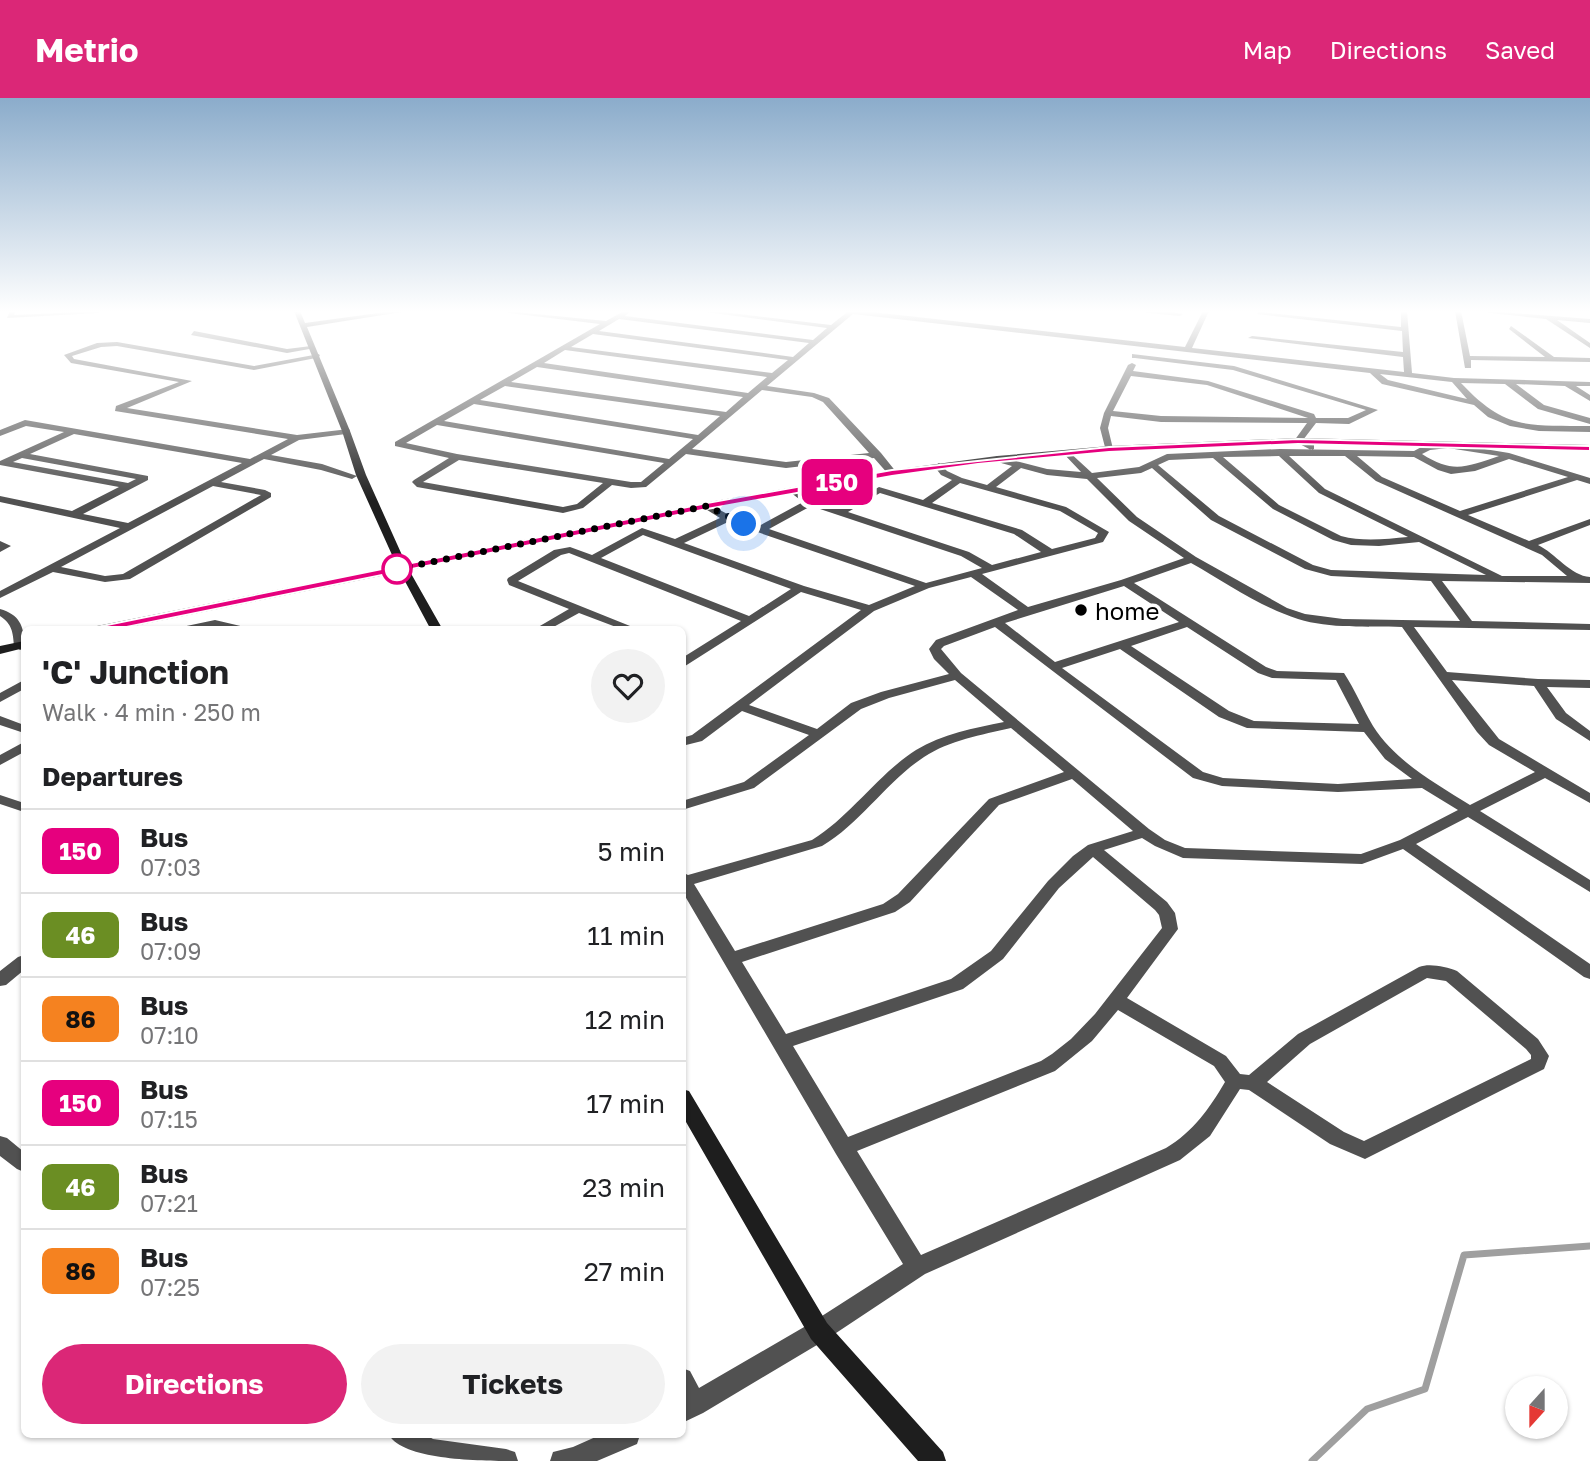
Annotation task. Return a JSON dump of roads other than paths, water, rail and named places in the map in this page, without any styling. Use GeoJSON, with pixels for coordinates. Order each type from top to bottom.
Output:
{"type":"FeatureCollection","features":[{"type":"Feature","properties":{"kind":"main road"},"geometry":{"type":"LineString","coordinates":[[323,375],[361,475],[403,568],[436,626]]}},
{"type":"Feature","properties":{"kind":"main road"},"geometry":{"type":"LineString","coordinates":[[117,626],[707,506],[892,473],[997,459],[1109,449],[1302,444],[1354,450],[1590,448]]}},
{"type":"Feature","properties":{"kind":"main road"},"geometry":{"type":"LineString","coordinates":[[0,650],[21,646]]}},
{"type":"Feature","properties":{"kind":"main road"},"geometry":{"type":"LineString","coordinates":[[686,1104],[819,1331],[869,1384],[934,1461]]}},
{"type":"Feature","properties":{"kind":"street"},"geometry":{"type":"LineString","coordinates":[[152,375],[188,381],[118,409],[297,438],[346,431]]}},
{"type":"Feature","properties":{"kind":"street"},"geometry":{"type":"LineString","coordinates":[[517,375],[398,444],[457,457],[643,485],[774,376]]}},
{"type":"Feature","properties":{"kind":"street"},"geometry":{"type":"LineString","coordinates":[[607,375],[751,396]]}},
{"type":"Feature","properties":{"kind":"street"},"geometry":{"type":"LineString","coordinates":[[764,375],[774,376]]}},
{"type":"Feature","properties":{"kind":"street"},"geometry":{"type":"LineString","coordinates":[[1109,449],[1104,428],[1108,413],[1128,375]]}},
{"type":"Feature","properties":{"kind":"street"},"geometry":{"type":"LineString","coordinates":[[1142,375],[1208,383],[1311,415],[1313,421],[1302,444]]}},
{"type":"Feature","properties":{"kind":"street"},"geometry":{"type":"LineString","coordinates":[[1108,413],[1161,419],[1349,421],[1374,410],[1256,375]]}},
{"type":"Feature","properties":{"kind":"street"},"geometry":{"type":"LineString","coordinates":[[1375,375],[1385,382],[1475,403]]}},
{"type":"Feature","properties":{"kind":"street"},"geometry":{"type":"LineString","coordinates":[[1395,375],[1473,381],[1590,384]]}},
{"type":"Feature","properties":{"kind":"street"},"geometry":{"type":"LineString","coordinates":[[1471,375],[1473,381]]}},
{"type":"Feature","properties":{"kind":"street"},"geometry":{"type":"LineString","coordinates":[[1454,380],[1475,403],[1494,417],[1519,424],[1590,429]]}},
{"type":"Feature","properties":{"kind":"street"},"geometry":{"type":"LineString","coordinates":[[1508,382],[1541,407],[1590,421]]}},
{"type":"Feature","properties":{"kind":"street"},"geometry":{"type":"LineString","coordinates":[[503,383],[729,415]]}},
{"type":"Feature","properties":{"kind":"street"},"geometry":{"type":"LineString","coordinates":[[1567,383],[1590,399]]}},
{"type":"Feature","properties":{"kind":"street"},"geometry":{"type":"LineString","coordinates":[[761,387],[814,395],[826,400],[892,473]]}},
{"type":"Feature","properties":{"kind":"street"},"geometry":{"type":"LineString","coordinates":[[473,401],[702,438]]}},
{"type":"Feature","properties":{"kind":"street"},"geometry":{"type":"LineString","coordinates":[[436,422],[673,461]]}},
{"type":"Feature","properties":{"kind":"street"},"geometry":{"type":"LineString","coordinates":[[0,433],[25,423],[249,462]]}},
{"type":"Feature","properties":{"kind":"street"},"geometry":{"type":"LineString","coordinates":[[74,432],[3,463],[128,486]]}},
{"type":"Feature","properties":{"kind":"street"},"geometry":{"type":"LineString","coordinates":[[0,596],[127,526],[297,438]]}},
{"type":"Feature","properties":{"kind":"street"},"geometry":{"type":"LineString","coordinates":[[1293,453],[1292,447],[1302,444],[1325,453]]}},
{"type":"Feature","properties":{"kind":"street"},"geometry":{"type":"LineString","coordinates":[[1416,454],[1420,449],[1430,446],[1483,449],[1590,481]]}},
{"type":"Feature","properties":{"kind":"street"},"geometry":{"type":"LineString","coordinates":[[997,459],[1047,472],[1089,475],[1141,470],[1167,457],[1354,450],[1416,454],[1436,469],[1457,472],[1510,456],[1516,453],[1517,447]]}},
{"type":"Feature","properties":{"kind":"street"},"geometry":{"type":"LineString","coordinates":[[1354,450],[1378,480],[1528,545],[1584,580]]}},
{"type":"Feature","properties":{"kind":"street"},"geometry":{"type":"LineString","coordinates":[[686,451],[786,465],[878,455]]}},
{"type":"Feature","properties":{"kind":"street"},"geometry":{"type":"LineString","coordinates":[[1280,452],[1322,491],[1499,578]]}},
{"type":"Feature","properties":{"kind":"street"},"geometry":{"type":"LineString","coordinates":[[1067,453],[1133,519],[1192,559],[1283,610],[1303,617],[1343,622],[1590,627]]}},
{"type":"Feature","properties":{"kind":"street"},"geometry":{"type":"LineString","coordinates":[[21,455],[145,478],[74,514]]}},
{"type":"Feature","properties":{"kind":"street"},"geometry":{"type":"LineString","coordinates":[[1215,455],[1276,507],[1337,538],[1351,542],[1421,539]]}},
{"type":"Feature","properties":{"kind":"street"},"geometry":{"type":"LineString","coordinates":[[261,456],[322,467],[352,476]]}},
{"type":"Feature","properties":{"kind":"street"},"geometry":{"type":"LineString","coordinates":[[457,457],[417,482],[420,485],[563,510],[580,506],[610,482]]}},
{"type":"Feature","properties":{"kind":"street"},"geometry":{"type":"LineString","coordinates":[[1152,464],[1216,518],[1309,567],[1340,574],[1584,580]]}},
{"type":"Feature","properties":{"kind":"street"},"geometry":{"type":"LineString","coordinates":[[989,488],[1019,465]]}},
{"type":"Feature","properties":{"kind":"street"},"geometry":{"type":"LineString","coordinates":[[686,741],[697,738],[870,609],[925,586],[1100,540],[1104,532],[1063,509],[960,480],[939,467]]}},
{"type":"Feature","properties":{"kind":"street"},"geometry":{"type":"LineString","coordinates":[[1457,515],[1577,477]]}},
{"type":"Feature","properties":{"kind":"street"},"geometry":{"type":"LineString","coordinates":[[926,503],[960,480]]}},
{"type":"Feature","properties":{"kind":"street"},"geometry":{"type":"LineString","coordinates":[[51,568],[105,579],[126,578],[268,495],[210,483]]}},
{"type":"Feature","properties":{"kind":"street"},"geometry":{"type":"LineString","coordinates":[[793,490],[810,502],[965,554],[992,569]]}},
{"type":"Feature","properties":{"kind":"street"},"geometry":{"type":"LineString","coordinates":[[839,513],[879,490],[1018,531],[1050,553]]}},
{"type":"Feature","properties":{"kind":"street"},"geometry":{"type":"LineString","coordinates":[[0,499],[127,526]]}},
{"type":"Feature","properties":{"kind":"street"},"geometry":{"type":"LineString","coordinates":[[761,529],[810,502]]}},
{"type":"Feature","properties":{"kind":"street"},"geometry":{"type":"LineString","coordinates":[[707,506],[727,518],[925,586]]}},
{"type":"Feature","properties":{"kind":"street"},"geometry":{"type":"LineString","coordinates":[[678,542],[727,518]]}},
{"type":"Feature","properties":{"kind":"street"},"geometry":{"type":"LineString","coordinates":[[1528,545],[1590,523]]}},
{"type":"Feature","properties":{"kind":"street"},"geometry":{"type":"LineString","coordinates":[[592,559],[642,531],[800,588],[870,609]]}},
{"type":"Feature","properties":{"kind":"street"},"geometry":{"type":"LineString","coordinates":[[0,544],[6,546],[0,550]]}},
{"type":"Feature","properties":{"kind":"street"},"geometry":{"type":"LineString","coordinates":[[624,626],[513,583],[512,580],[564,550],[750,621]]}},
{"type":"Feature","properties":{"kind":"street"},"geometry":{"type":"LineString","coordinates":[[1192,559],[995,621],[940,643],[935,649],[957,676],[1144,832],[1183,853],[1205,856],[1362,859],[1405,843],[1544,773]]}},
{"type":"Feature","properties":{"kind":"street"},"geometry":{"type":"LineString","coordinates":[[974,574],[1026,611]]}},
{"type":"Feature","properties":{"kind":"street"},"geometry":{"type":"LineString","coordinates":[[1434,578],[1469,625]]}},
{"type":"Feature","properties":{"kind":"street"},"geometry":{"type":"LineString","coordinates":[[1125,582],[1262,670],[1276,674],[1340,676],[1368,728],[1390,756],[1425,783],[1590,887]]}},
{"type":"Feature","properties":{"kind":"street"},"geometry":{"type":"LineString","coordinates":[[686,661],[800,588]]}},
{"type":"Feature","properties":{"kind":"street"},"geometry":{"type":"LineString","coordinates":[[546,626],[579,608]]}},
{"type":"Feature","properties":{"kind":"street"},"geometry":{"type":"LineString","coordinates":[[0,612],[13,617],[18,624],[21,640]]}},
{"type":"Feature","properties":{"kind":"street"},"geometry":{"type":"LineString","coordinates":[[995,621],[1198,775],[1222,782],[1338,788],[1425,783]]}},
{"type":"Feature","properties":{"kind":"street"},"geometry":{"type":"LineString","coordinates":[[200,626],[215,623],[228,626]]}},
{"type":"Feature","properties":{"kind":"street"},"geometry":{"type":"LineString","coordinates":[[1053,667],[1188,623]]}},
{"type":"Feature","properties":{"kind":"street"},"geometry":{"type":"LineString","coordinates":[[1405,623],[1494,742],[1590,799]]}},
{"type":"Feature","properties":{"kind":"street"},"geometry":{"type":"LineString","coordinates":[[1122,645],[1224,714],[1252,725],[1368,728]]}},
{"type":"Feature","properties":{"kind":"street"},"geometry":{"type":"LineString","coordinates":[[686,651],[696,655]]}},
{"type":"Feature","properties":{"kind":"street"},"geometry":{"type":"LineString","coordinates":[[1442,675],[1538,683],[1590,684]]}},
{"type":"Feature","properties":{"kind":"street"},"geometry":{"type":"LineString","coordinates":[[686,805],[749,785],[856,706],[875,698],[957,676]]}},
{"type":"Feature","properties":{"kind":"street"},"geometry":{"type":"LineString","coordinates":[[1538,683],[1561,716],[1590,737]]}},
{"type":"Feature","properties":{"kind":"street"},"geometry":{"type":"LineString","coordinates":[[0,698],[21,686]]}},
{"type":"Feature","properties":{"kind":"street"},"geometry":{"type":"LineString","coordinates":[[740,706],[817,733]]}},
{"type":"Feature","properties":{"kind":"street"},"geometry":{"type":"LineString","coordinates":[[0,720],[21,728]]}},
{"type":"Feature","properties":{"kind":"street"},"geometry":{"type":"LineString","coordinates":[[686,878],[817,843],[831,834],[912,760],[930,748],[953,739],[1015,723]]}},
{"type":"Feature","properties":{"kind":"street"},"geometry":{"type":"LineString","coordinates":[[0,761],[21,748]]}},
{"type":"Feature","properties":{"kind":"street"},"geometry":{"type":"LineString","coordinates":[[731,959],[889,908],[904,898],[994,802],[1076,774]]}},
{"type":"Feature","properties":{"kind":"street"},"geometry":{"type":"LineString","coordinates":[[0,799],[21,807]]}},
{"type":"Feature","properties":{"kind":"street"},"geometry":{"type":"LineString","coordinates":[[783,1042],[957,984],[996,956],[1065,871],[1093,849],[1144,832]]}},
{"type":"Feature","properties":{"kind":"street"},"geometry":{"type":"LineString","coordinates":[[1405,843],[1590,973]]}},
{"type":"Feature","properties":{"kind":"street"},"geometry":{"type":"LineString","coordinates":[[843,1148],[1048,1066],[1070,1052],[1090,1034],[1170,929],[1170,922],[1161,906],[1093,849]]}},
{"type":"Feature","properties":{"kind":"street"},"geometry":{"type":"LineString","coordinates":[[686,882],[917,1268]]}},
{"type":"Feature","properties":{"kind":"street"},"geometry":{"type":"LineString","coordinates":[[0,980],[21,966]]}},
{"type":"Feature","properties":{"kind":"street"},"geometry":{"type":"LineString","coordinates":[[689,1408],[819,1331],[917,1268],[1173,1154],[1196,1141],[1244,1082],[1304,1039],[1425,971],[1451,975],[1532,1044],[1541,1059],[1538,1064],[1365,1150],[1337,1138],[1244,1082],[1220,1060],[1116,1000]]}},
{"type":"Feature","properties":{"kind":"street"},"geometry":{"type":"LineString","coordinates":[[0,1144],[21,1161]]}},
{"type":"Feature","properties":{"kind":"street"},"geometry":{"type":"LineString","coordinates":[[405,1438],[427,1456],[506,1461]]}},
{"type":"Feature","properties":{"kind":"street"},"geometry":{"type":"LineString","coordinates":[[562,1461],[574,1459],[621,1438]]}},
{"type":"Feature","properties":{"kind":"waterway"},"geometry":{"type":"LineString","coordinates":[[1312,1461],[1367,1409],[1425,1389],[1464,1255],[1590,1246]]}},
{"type":"Feature","properties":{"kind":"place","name":"home"},"geometry":{"type":"Point","coordinates":[1081,610]}}]}
